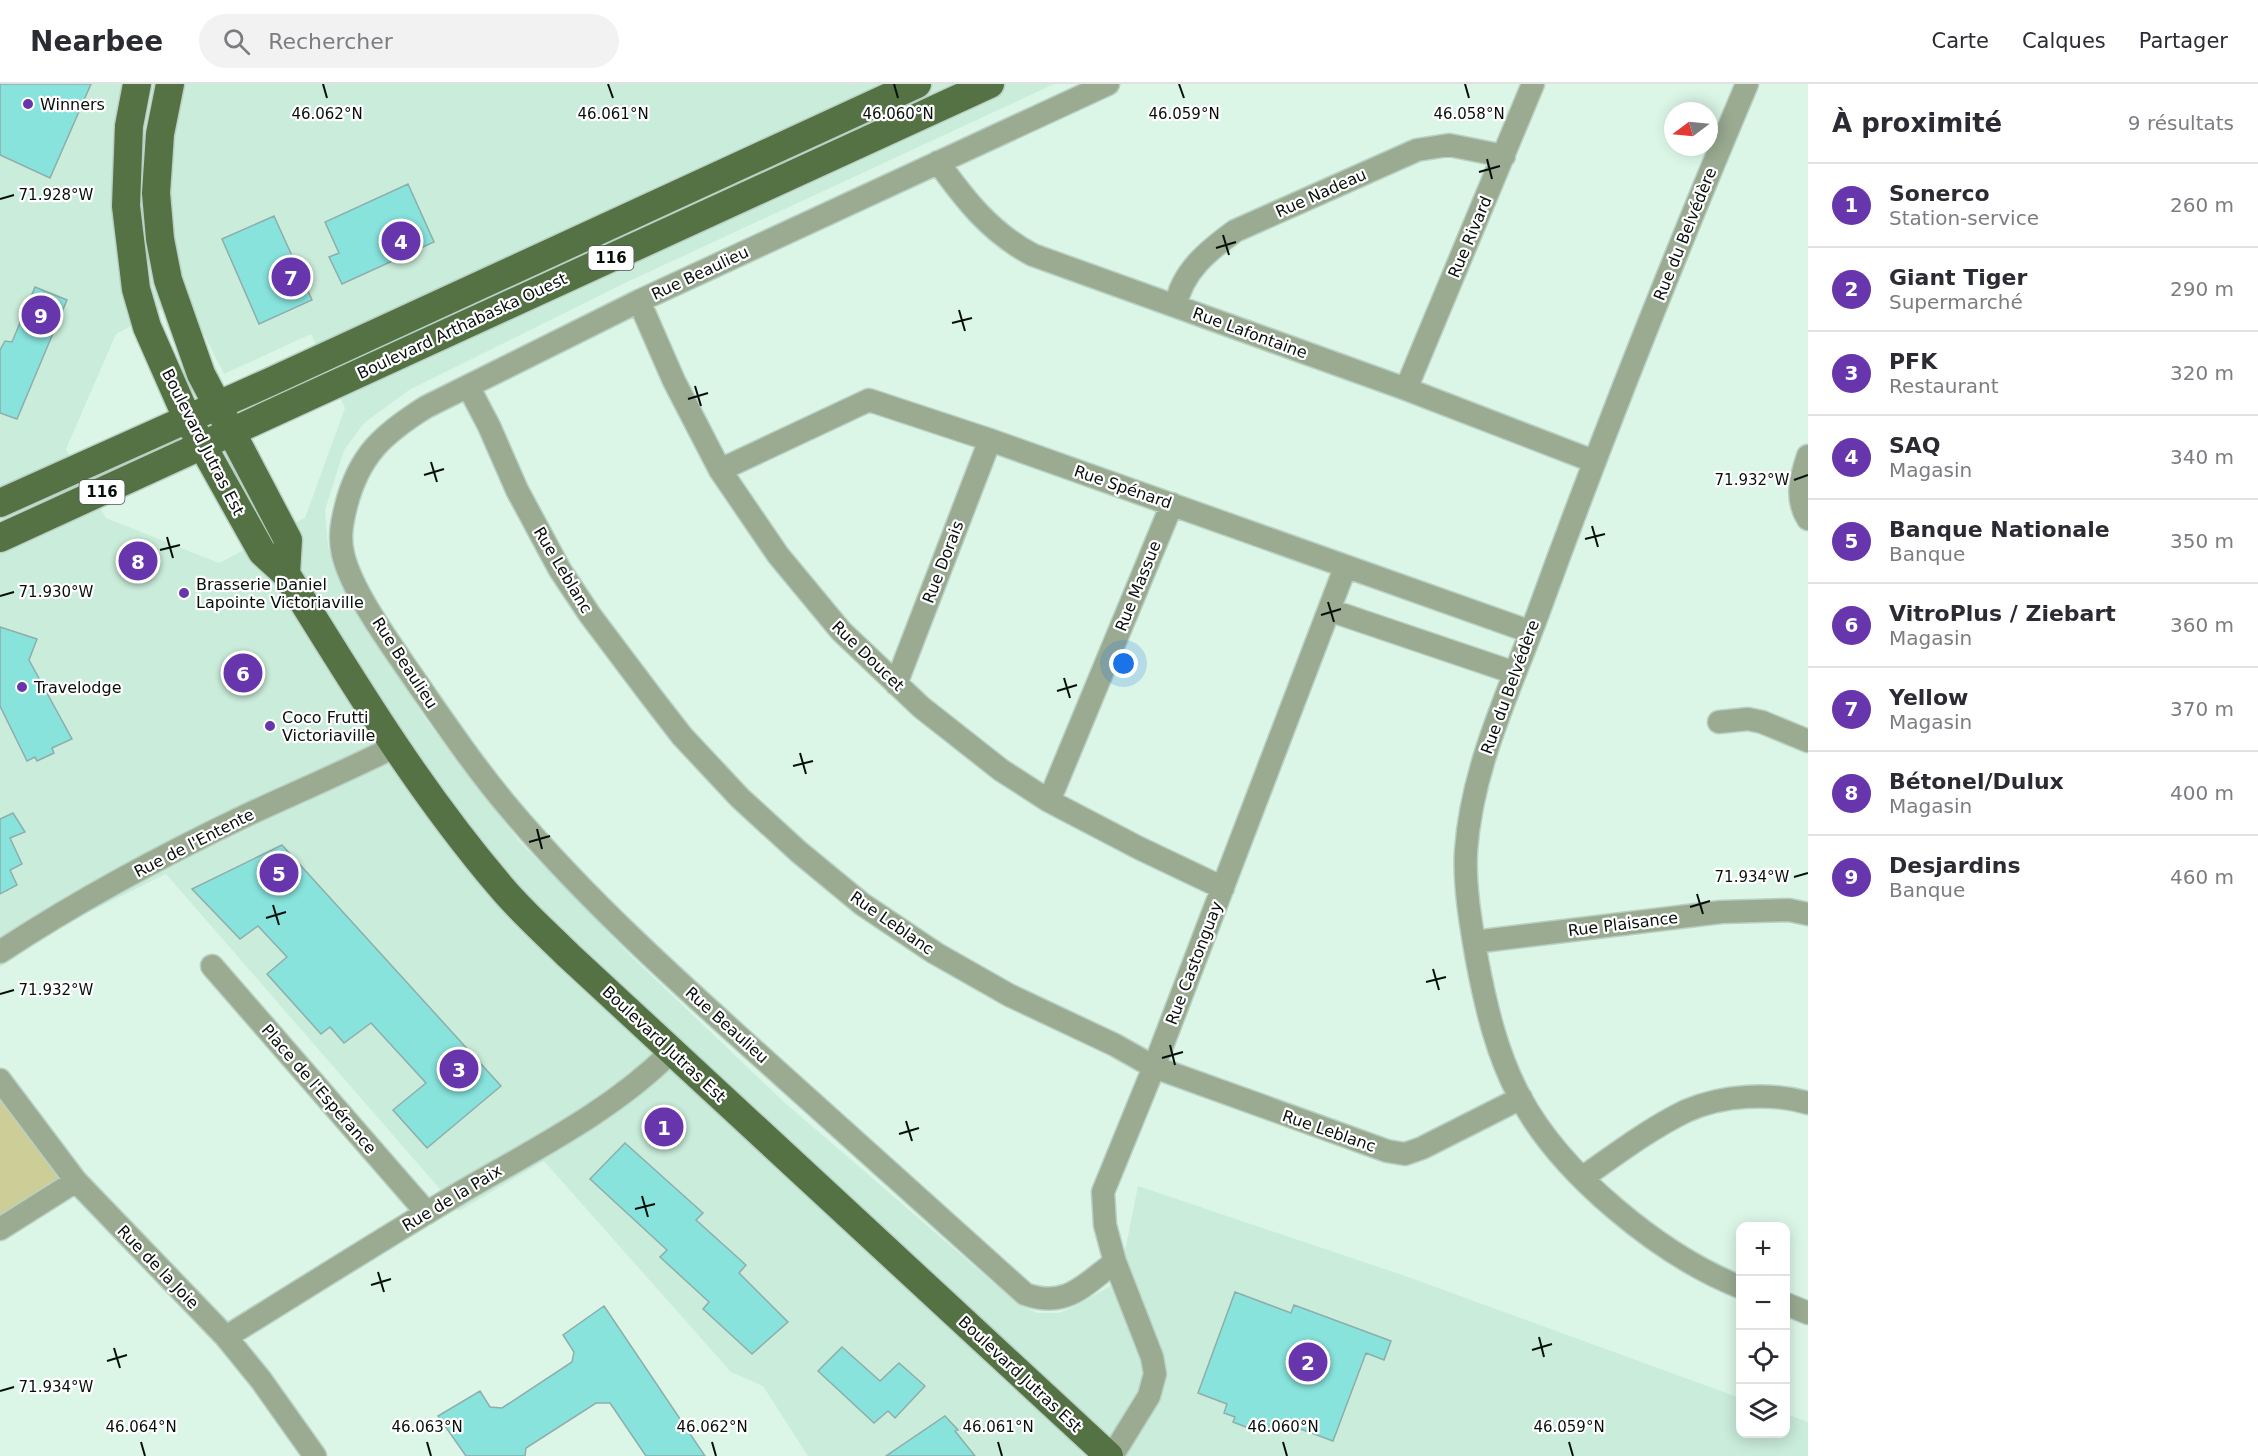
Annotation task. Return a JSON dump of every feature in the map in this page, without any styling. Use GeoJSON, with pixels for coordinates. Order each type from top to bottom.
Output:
{"type":"FeatureCollection","features":[{"type":"Feature","properties":{"kind":"main road","name":"Boulevard Jutras Est"},"geometry":{"type":"LineString","coordinates":[[137,84],[129,126],[126,206],[136,289],[147,327],[187,418],[262,552],[286,574],[394,747],[449,823],[502,889],[568,955],[1110,1456]]}},
{"type":"Feature","properties":{"kind":"main road","name":"Boulevard Jutras Est"},"geometry":{"type":"LineString","coordinates":[[170,84],[160,134],[157,173],[160,240],[168,280],[178,315],[201,374],[288,540],[286,574]]}},
{"type":"Feature","properties":{"kind":"main road","name":"Boulevard Arthabaska Ouest"},"geometry":{"type":"LineString","coordinates":[[0,503],[272,381],[917,84]]}},
{"type":"Feature","properties":{"kind":"main road","name":"Boulevard Arthabaska Ouest"},"geometry":{"type":"LineString","coordinates":[[0,538],[990,84]]}},
{"type":"Feature","properties":{"kind":"street","name":"Rue Beaulieu"},"geometry":{"type":"LineString","coordinates":[[1108,84],[639,301],[426,407],[393,428],[368,454],[354,482],[340,530],[342,552],[358,590],[399,656],[453,735],[508,807],[544,848],[620,926],[720,1020],[1025,1294],[1058,1300],[1076,1291],[1115,1262]]}},
{"type":"Feature","properties":{"kind":"street","name":"Rue Rivard"},"geometry":{"type":"LineString","coordinates":[[1406,389],[1533,84]]}},
{"type":"Feature","properties":{"kind":"street","name":"Rue du Belvédère"},"geometry":{"type":"LineString","coordinates":[[1736,1286],[1716,1278],[1669,1251],[1582,1178],[1545,1135],[1521,1098],[1503,1060],[1486,1006],[1474,942],[1466,853],[1472,802],[1490,737],[1593,461],[1747,84]]}},
{"type":"Feature","properties":{"kind":"street","name":"Rue Nadeau"},"geometry":{"type":"LineString","coordinates":[[1176,306],[1178,295],[1189,273],[1210,249],[1235,231],[1417,150],[1449,145],[1504,156]]}},
{"type":"Feature","properties":{"kind":"street","name":"Rue Lafontaine"},"geometry":{"type":"LineString","coordinates":[[938,162],[971,207],[1011,244],[1033,255],[1406,389],[1593,461]]}},
{"type":"Feature","properties":{"kind":"street","name":"Rue Doucet"},"geometry":{"type":"LineString","coordinates":[[639,301],[674,381],[720,470],[784,563],[840,631],[921,707],[1001,770],[1049,801],[1223,888]]}},
{"type":"Feature","properties":{"kind":"street","name":"Rue Leblanc"},"geometry":{"type":"LineString","coordinates":[[468,386],[489,426],[517,490],[572,588],[682,736],[740,798],[799,852],[862,904],[935,953],[1009,995],[1116,1045],[1154,1067],[1387,1151],[1405,1154],[1422,1148],[1521,1098]]}},
{"type":"Feature","properties":{"kind":"street","name":"Rue Spénard"},"geometry":{"type":"LineString","coordinates":[[720,470],[869,400],[990,440],[1345,568],[1531,632]]}},
{"type":"Feature","properties":{"kind":"street","name":"Rue Dorais"},"geometry":{"type":"LineString","coordinates":[[896,684],[990,440]]}},
{"type":"Feature","properties":{"kind":"street"},"geometry":{"type":"LineString","coordinates":[[1808,456],[1799,491],[1801,508],[1808,519]]}},
{"type":"Feature","properties":{"kind":"street","name":"Rue Massue"},"geometry":{"type":"LineString","coordinates":[[1049,801],[1172,504]]}},
{"type":"Feature","properties":{"kind":"street","name":"Rue Castonguay"},"geometry":{"type":"LineString","coordinates":[[1110,1456],[1149,1396],[1155,1374],[1152,1357],[1115,1262],[1105,1225],[1102,1192],[1154,1067],[1345,568]]}},
{"type":"Feature","properties":{"kind":"street"},"geometry":{"type":"LineString","coordinates":[[1329,610],[1515,672]]}},
{"type":"Feature","properties":{"kind":"street"},"geometry":{"type":"LineString","coordinates":[[1719,722],[1748,719],[1762,722],[1808,741]]}},
{"type":"Feature","properties":{"kind":"street","name":"Rue de l'Entente"},"geometry":{"type":"LineString","coordinates":[[0,952],[86,898],[246,816],[394,747]]}},
{"type":"Feature","properties":{"kind":"street","name":"Rue Plaisance"},"geometry":{"type":"LineString","coordinates":[[1474,942],[1720,912],[1789,910],[1808,914]]}},
{"type":"Feature","properties":{"kind":"street","name":"Place de l'Espérance"},"geometry":{"type":"LineString","coordinates":[[212,966],[427,1213]]}},
{"type":"Feature","properties":{"kind":"street","name":"Rue de la Paix"},"geometry":{"type":"LineString","coordinates":[[226,1337],[615,1101],[648,1075],[671,1052]]}},
{"type":"Feature","properties":{"kind":"street","name":"Rue de la Joie"},"geometry":{"type":"LineString","coordinates":[[0,1080],[76,1181],[226,1337],[261,1380],[315,1456]]}},
{"type":"Feature","properties":{"kind":"street"},"geometry":{"type":"LineString","coordinates":[[1582,1178],[1637,1140],[1688,1111],[1723,1101],[1764,1096],[1808,1103]]}},
{"type":"Feature","properties":{"kind":"street"},"geometry":{"type":"LineString","coordinates":[[0,1228],[76,1181]]}},
{"type":"Feature","properties":{"kind":"street"},"geometry":{"type":"LineString","coordinates":[[1790,1306],[1808,1313]]}},
{"type":"Feature","properties":{"kind":"shaded area"},"geometry":{"type":"Polygon","coordinates":[[[0,84],[1054,84],[625,283],[409,390],[364,423],[344,450],[325,510],[328,547],[340,580],[425,718],[519,841],[632,957],[784,1102],[1018,1304],[1037,1313],[1059,1313],[1119,1281],[1138,1186],[1408,1277],[1736,1397],[1736,1438],[1790,1438],[1790,1415],[1808,1422],[1808,1456],[808,1456],[763,1386],[731,1372],[544,1161],[459,1211],[166,874],[73,920],[0,967],[0,84]],[[185,297],[116,334],[66,449],[106,518],[219,563],[305,518],[345,408],[311,334],[224,374],[185,297]]]}},
{"type":"Feature","properties":{"kind":"green space"},"geometry":{"type":"Polygon","coordinates":[[[0,1100],[62,1179],[0,1219],[0,1100]]]}},
{"type":"Feature","properties":{"kind":"building"},"geometry":{"type":"Polygon","coordinates":[[[0,84],[91,84],[50,178],[0,155],[0,84]]]}},
{"type":"Feature","properties":{"kind":"building"},"geometry":{"type":"Polygon","coordinates":[[[408,184],[434,242],[342,284],[329,257],[339,253],[325,222],[408,184]]]}},
{"type":"Feature","properties":{"kind":"building"},"geometry":{"type":"Polygon","coordinates":[[[274,216],[312,300],[259,324],[222,239],[274,216]]]}},
{"type":"Feature","properties":{"kind":"building"},"geometry":{"type":"Polygon","coordinates":[[[35,287],[67,300],[17,419],[0,413],[0,350],[5,341],[12,342],[35,287]]]}},
{"type":"Feature","properties":{"kind":"building","name":"Travelodge"},"geometry":{"type":"Polygon","coordinates":[[[0,627],[37,639],[29,660],[72,739],[52,748],[54,753],[37,761],[35,757],[27,761],[0,706],[0,627]]]}},
{"type":"Feature","properties":{"kind":"building"},"geometry":{"type":"Polygon","coordinates":[[[13,813],[25,832],[10,838],[22,864],[10,870],[17,885],[0,894],[0,819],[13,813]]]}},
{"type":"Feature","properties":{"kind":"building"},"geometry":{"type":"Polygon","coordinates":[[[282,845],[501,1086],[427,1148],[393,1110],[426,1083],[371,1023],[344,1043],[330,1027],[321,1034],[267,974],[287,957],[258,926],[240,939],[192,889],[282,845]]]}},
{"type":"Feature","properties":{"kind":"building"},"geometry":{"type":"Polygon","coordinates":[[[625,1143],[703,1213],[696,1220],[746,1265],[739,1273],[788,1322],[752,1354],[703,1309],[709,1302],[660,1257],[667,1250],[590,1179],[625,1143]]]}},
{"type":"Feature","properties":{"kind":"building"},"geometry":{"type":"Polygon","coordinates":[[[1235,1292],[1291,1313],[1294,1305],[1391,1341],[1384,1360],[1366,1353],[1333,1441],[1276,1420],[1272,1430],[1261,1426],[1259,1432],[1233,1422],[1235,1417],[1224,1413],[1227,1404],[1198,1393],[1235,1292]]]}},
{"type":"Feature","properties":{"kind":"building"},"geometry":{"type":"Polygon","coordinates":[[[604,1306],[705,1456],[646,1456],[610,1403],[596,1403],[526,1448],[525,1456],[466,1456],[438,1416],[480,1391],[490,1407],[502,1408],[572,1362],[574,1352],[563,1335],[604,1306]]]}},
{"type":"Feature","properties":{"kind":"building"},"geometry":{"type":"Polygon","coordinates":[[[842,1347],[880,1381],[899,1363],[925,1386],[895,1418],[888,1411],[874,1423],[818,1371],[842,1347]]]}},
{"type":"Feature","properties":{"kind":"building"},"geometry":{"type":"Polygon","coordinates":[[[945,1416],[958,1430],[955,1431],[975,1456],[886,1456],[945,1416]]]}},
{"type":"Feature","properties":{"kind":"place","name":"Winners"},"geometry":{"type":"Point","coordinates":[28,104]}},
{"type":"Feature","properties":{"kind":"place","name":"SAQ"},"geometry":{"type":"Point","coordinates":[401,241]}},
{"type":"Feature","properties":{"kind":"place","name":"Yellow"},"geometry":{"type":"Point","coordinates":[291,277]}},
{"type":"Feature","properties":{"kind":"place","name":"Desjardins"},"geometry":{"type":"Point","coordinates":[41,315]}},
{"type":"Feature","properties":{"kind":"place","name":"Bétonel/Dulux"},"geometry":{"type":"Point","coordinates":[138,561]}},
{"type":"Feature","properties":{"kind":"place","name":"Brasserie Daniel Lapointe Victoriaville"},"geometry":{"type":"Point","coordinates":[184,593]}},
{"type":"Feature","properties":{"kind":"place","name":"VitroPlus / Ziebart"},"geometry":{"type":"Point","coordinates":[243,673]}},
{"type":"Feature","properties":{"kind":"place","name":"Travelodge"},"geometry":{"type":"Point","coordinates":[22,687]}},
{"type":"Feature","properties":{"kind":"place","name":"Coco Frutti Victoriaville"},"geometry":{"type":"Point","coordinates":[270,726]}},
{"type":"Feature","properties":{"kind":"place","name":"Banque Nationale"},"geometry":{"type":"Point","coordinates":[279,873]}},
{"type":"Feature","properties":{"kind":"place","name":"PFK"},"geometry":{"type":"Point","coordinates":[459,1069]}},
{"type":"Feature","properties":{"kind":"place","name":"Sonerco"},"geometry":{"type":"Point","coordinates":[664,1127]}},
{"type":"Feature","properties":{"kind":"place","name":"Giant Tiger"},"geometry":{"type":"Point","coordinates":[1308,1362]}}]}
